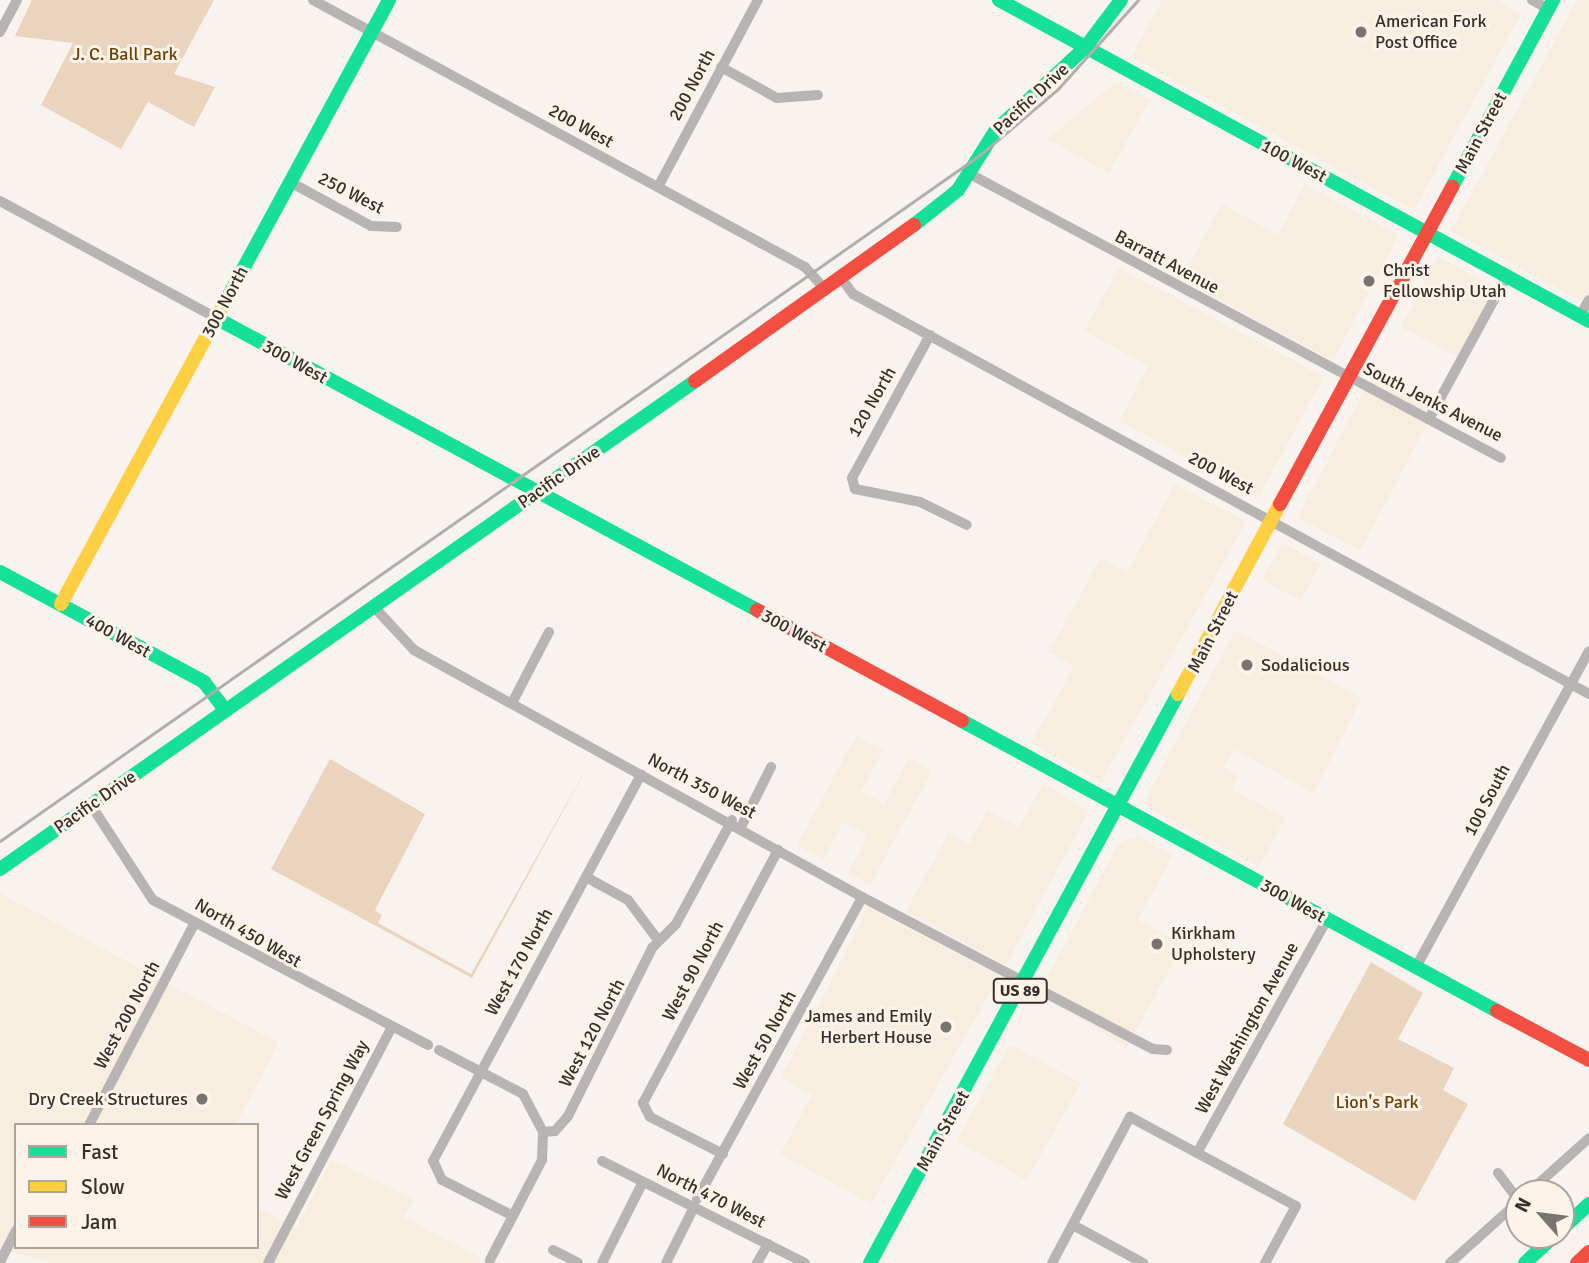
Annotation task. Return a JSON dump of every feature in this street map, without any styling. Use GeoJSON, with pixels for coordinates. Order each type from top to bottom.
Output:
{"type":"FeatureCollection","features":[{"type":"Feature","properties":{"kind":"main road","name":"300 North"},"geometry":{"type":"LineString","coordinates":[[61,604],[388,0]]}},
{"type":"Feature","properties":{"kind":"main road","name":"100 West"},"geometry":{"type":"LineString","coordinates":[[999,0],[1585,318]]}},
{"type":"Feature","properties":{"kind":"main road","name":"Pacific Drive"},"geometry":{"type":"LineString","coordinates":[[0,869],[842,279],[970,174],[996,130],[1085,48],[1121,0]]}},
{"type":"Feature","properties":{"kind":"main road","name":"Main Street"},"geometry":{"type":"LineString","coordinates":[[876,1261],[1551,4]]}},
{"type":"Feature","properties":{"kind":"main road","name":"300 West"},"geometry":{"type":"LineString","coordinates":[[216,318],[1589,1060]]}},
{"type":"Feature","properties":{"kind":"main road","name":"400 West"},"geometry":{"type":"LineString","coordinates":[[0,572],[204,682],[226,711]]}},
{"type":"Feature","properties":{"kind":"main road"},"geometry":{"type":"LineString","coordinates":[[1575,1217],[1589,1204]]}},
{"type":"Feature","properties":{"kind":"main road"},"geometry":{"type":"LineString","coordinates":[[1525,1263],[1540,1249]]}},
{"type":"Feature","properties":{"kind":"main road"},"geometry":{"type":"LineString","coordinates":[[1577,1263],[1589,1252]]}},
{"type":"Feature","properties":{"kind":"street"},"geometry":{"type":"LineString","coordinates":[[0,32],[18,0]]}},
{"type":"Feature","properties":{"kind":"street","name":"200 West"},"geometry":{"type":"LineString","coordinates":[[313,0],[805,267],[826,290]]}},
{"type":"Feature","properties":{"kind":"street","name":"200 North"},"geometry":{"type":"LineString","coordinates":[[658,187],[758,0]]}},
{"type":"Feature","properties":{"kind":"street"},"geometry":{"type":"LineString","coordinates":[[1532,0],[1551,4]]}},
{"type":"Feature","properties":{"kind":"street"},"geometry":{"type":"LineString","coordinates":[[721,67],[777,98],[818,95]]}},
{"type":"Feature","properties":{"kind":"street","name":"Barratt Avenue"},"geometry":{"type":"LineString","coordinates":[[970,174],[1348,378]]}},
{"type":"Feature","properties":{"kind":"street","name":"250 West"},"geometry":{"type":"LineString","coordinates":[[290,182],[371,226],[397,227]]}},
{"type":"Feature","properties":{"kind":"street","name":"300 West"},"geometry":{"type":"LineString","coordinates":[[0,201],[216,318]]}},
{"type":"Feature","properties":{"kind":"street"},"geometry":{"type":"LineString","coordinates":[[1429,419],[1507,276]]}},
{"type":"Feature","properties":{"kind":"street","name":"200 West"},"geometry":{"type":"LineString","coordinates":[[842,279],[853,294],[1589,694]]}},
{"type":"Feature","properties":{"kind":"street"},"geometry":{"type":"LineString","coordinates":[[1585,318],[1589,300]]}},
{"type":"Feature","properties":{"kind":"street","name":"120 North"},"geometry":{"type":"LineString","coordinates":[[930,335],[855,466],[855,489],[920,502],[967,525]]}},
{"type":"Feature","properties":{"kind":"street","name":"South Jenks Avenue"},"geometry":{"type":"LineString","coordinates":[[1348,378],[1501,457]]}},
{"type":"Feature","properties":{"kind":"street","name":"North 350 West"},"geometry":{"type":"LineString","coordinates":[[374,607],[414,650],[641,774],[737,823],[778,850],[862,897],[1027,978],[1153,1049],[1167,1050]]}},
{"type":"Feature","properties":{"kind":"street"},"geometry":{"type":"LineString","coordinates":[[512,702],[549,632]]}},
{"type":"Feature","properties":{"kind":"street","name":"100 South"},"geometry":{"type":"LineString","coordinates":[[1416,967],[1589,651]]}},
{"type":"Feature","properties":{"kind":"street","name":"West 120 North"},"geometry":{"type":"LineString","coordinates":[[543,1132],[555,1131],[568,1116],[658,940],[676,924],[771,767]]}},
{"type":"Feature","properties":{"kind":"street","name":"West 170 North"},"geometry":{"type":"LineString","coordinates":[[513,1216],[442,1180],[433,1168],[480,1069],[641,774]]}},
{"type":"Feature","properties":{"kind":"street","name":"North 450 West"},"geometry":{"type":"LineString","coordinates":[[92,805],[153,900],[390,1031],[428,1045]]}},
{"type":"Feature","properties":{"kind":"street","name":"West 90 North"},"geometry":{"type":"LineString","coordinates":[[723,1154],[643,1109],[778,850]]}},
{"type":"Feature","properties":{"kind":"street"},"geometry":{"type":"LineString","coordinates":[[586,877],[628,900],[658,940]]}},
{"type":"Feature","properties":{"kind":"street","name":"West 50 North"},"geometry":{"type":"LineString","coordinates":[[666,1263],[695,1203],[862,897]]}},
{"type":"Feature","properties":{"kind":"street","name":"West Washington Avenue"},"geometry":{"type":"LineString","coordinates":[[1197,1153],[1327,919]]}},
{"type":"Feature","properties":{"kind":"street","name":"West 200 North"},"geometry":{"type":"LineString","coordinates":[[90,1123],[195,922]]}},
{"type":"Feature","properties":{"kind":"street","name":"West Green Spring Way"},"geometry":{"type":"LineString","coordinates":[[268,1263],[390,1031]]}},
{"type":"Feature","properties":{"kind":"street"},"geometry":{"type":"LineString","coordinates":[[439,1050],[480,1069],[523,1094],[543,1132],[542,1160],[490,1260]]}},
{"type":"Feature","properties":{"kind":"street"},"geometry":{"type":"LineString","coordinates":[[1052,1263],[1130,1116],[1296,1206],[1265,1263]]}},
{"type":"Feature","properties":{"kind":"street"},"geometry":{"type":"LineString","coordinates":[[1544,1179],[1589,1138]]}},
{"type":"Feature","properties":{"kind":"street","name":"North 470 West"},"geometry":{"type":"LineString","coordinates":[[602,1161],[643,1182],[695,1203],[805,1263]]}},
{"type":"Feature","properties":{"kind":"street"},"geometry":{"type":"LineString","coordinates":[[1498,1172],[1505,1182]]}},
{"type":"Feature","properties":{"kind":"street"},"geometry":{"type":"LineString","coordinates":[[602,1263],[643,1182]]}},
{"type":"Feature","properties":{"kind":"street"},"geometry":{"type":"LineString","coordinates":[[1450,1263],[1505,1214]]}},
{"type":"Feature","properties":{"kind":"street"},"geometry":{"type":"LineString","coordinates":[[1073,1225],[1143,1263]]}},
{"type":"Feature","properties":{"kind":"street"},"geometry":{"type":"LineString","coordinates":[[0,1262],[14,1234]]}},
{"type":"Feature","properties":{"kind":"street"},"geometry":{"type":"LineString","coordinates":[[757,1263],[768,1244]]}},
{"type":"Feature","properties":{"kind":"street"},"geometry":{"type":"LineString","coordinates":[[553,1250],[578,1263]]}},
{"type":"Feature","properties":{"kind":"shaded area"},"geometry":{"type":"Polygon","coordinates":[[[1162,0],[1496,0],[1521,14],[1414,210],[1131,57],[1162,0]]]}},
{"type":"Feature","properties":{"kind":"shaded area"},"geometry":{"type":"Polygon","coordinates":[[[1577,0],[1589,0],[1589,305],[1451,231],[1577,0]]]}},
{"type":"Feature","properties":{"kind":"shaded area"},"geometry":{"type":"Polygon","coordinates":[[[1116,82],[1150,100],[1109,173],[1047,139],[1116,82]]]}},
{"type":"Feature","properties":{"kind":"shaded area"},"geometry":{"type":"Polygon","coordinates":[[[1305,184],[1399,235],[1333,361],[1181,279],[1222,204],[1278,235],[1305,184]]]}},
{"type":"Feature","properties":{"kind":"shaded area"},"geometry":{"type":"Polygon","coordinates":[[[1438,257],[1501,290],[1464,360],[1401,327],[1438,257]]]}},
{"type":"Feature","properties":{"kind":"shaded area"},"geometry":{"type":"Polygon","coordinates":[[[1119,268],[1324,377],[1259,496],[1119,421],[1148,366],[1084,331],[1119,268]]]}},
{"type":"Feature","properties":{"kind":"shaded area"},"geometry":{"type":"Polygon","coordinates":[[[1373,375],[1436,408],[1360,550],[1297,517],[1373,375]]]}},
{"type":"Feature","properties":{"kind":"shaded area"},"geometry":{"type":"Polygon","coordinates":[[[1175,484],[1246,522],[1101,782],[1031,743],[1074,667],[1049,652],[1101,558],[1127,572],[1175,484]]]}},
{"type":"Feature","properties":{"kind":"shaded area"},"geometry":{"type":"Polygon","coordinates":[[[1282,543],[1321,564],[1301,601],[1262,580],[1282,543]]]}},
{"type":"Feature","properties":{"kind":"shaded area"},"geometry":{"type":"Polygon","coordinates":[[[1235,630],[1362,698],[1314,793],[1234,749],[1224,768],[1238,776],[1232,789],[1285,818],[1259,867],[1150,809],[1145,800],[1235,630]]]}},
{"type":"Feature","properties":{"kind":"shaded area"},"geometry":{"type":"Polygon","coordinates":[[[856,736],[883,750],[861,791],[884,804],[909,758],[932,771],[870,885],[848,873],[868,835],[843,822],[823,859],[797,845],[856,736]]]}},
{"type":"Feature","properties":{"kind":"shaded area"},"geometry":{"type":"Polygon","coordinates":[[[1043,783],[1089,811],[1006,965],[906,911],[949,833],[969,844],[987,810],[1019,827],[1043,783]]]}},
{"type":"Feature","properties":{"kind":"shaded area"},"geometry":{"type":"Polygon","coordinates":[[[1138,836],[1173,855],[1138,920],[1183,944],[1127,1047],[1038,994],[1119,843],[1138,836]]]}},
{"type":"Feature","properties":{"kind":"shaded area"},"geometry":{"type":"Polygon","coordinates":[[[0,893],[279,1043],[237,1123],[14,1123],[14,1249],[259,1249],[259,1208],[297,1228],[331,1159],[414,1199],[404,1217],[481,1258],[479,1263],[52,1263],[0,1249],[0,893]]]}},
{"type":"Feature","properties":{"kind":"shaded area"},"geometry":{"type":"Polygon","coordinates":[[[868,908],[999,976],[871,1204],[780,1154],[812,1095],[781,1078],[868,908]]]}},
{"type":"Feature","properties":{"kind":"shaded area"},"geometry":{"type":"Polygon","coordinates":[[[1010,1044],[1081,1083],[1027,1180],[956,1141],[1010,1044]]]}},
{"type":"Feature","properties":{"kind":"green space","name":"J. C. Ball Park"},"geometry":{"type":"Polygon","coordinates":[[[32,0],[214,0],[174,74],[215,87],[194,127],[148,102],[121,149],[41,105],[73,43],[15,36],[32,0]]]}},
{"type":"Feature","properties":{"kind":"green space"},"geometry":{"type":"Polygon","coordinates":[[[330,759],[425,814],[375,910],[382,915],[378,923],[471,974],[591,760],[472,978],[271,869],[330,759]]]}},
{"type":"Feature","properties":{"kind":"green space","name":"Lion's Park"},"geometry":{"type":"Polygon","coordinates":[[[1371,962],[1423,993],[1398,1039],[1454,1068],[1443,1090],[1468,1104],[1415,1201],[1283,1124],[1371,962]]]}},
{"type":"Feature","properties":{"kind":"railway"},"geometry":{"type":"LineString","coordinates":[[0,841],[980,155],[1057,90],[1138,0]]}},
{"type":"Feature","properties":{"kind":"traffic: fast"},"geometry":{"type":"LineString","coordinates":[[223,306],[389,0]]}},
{"type":"Feature","properties":{"kind":"traffic: fast"},"geometry":{"type":"LineString","coordinates":[[999,0],[1589,321]]}},
{"type":"Feature","properties":{"kind":"traffic: fast"},"geometry":{"type":"LineString","coordinates":[[914,225],[958,190],[996,130],[1085,48],[1121,0]]}},
{"type":"Feature","properties":{"kind":"traffic: fast"},"geometry":{"type":"LineString","coordinates":[[1452,187],[1553,0]]}},
{"type":"Feature","properties":{"kind":"traffic: fast"},"geometry":{"type":"LineString","coordinates":[[216,318],[757,610]]}},
{"type":"Feature","properties":{"kind":"traffic: fast"},"geometry":{"type":"LineString","coordinates":[[0,869],[695,381]]}},
{"type":"Feature","properties":{"kind":"traffic: fast"},"geometry":{"type":"LineString","coordinates":[[0,572],[204,682],[226,711]]}},
{"type":"Feature","properties":{"kind":"traffic: fast"},"geometry":{"type":"LineString","coordinates":[[870,1263],[1178,694]]}},
{"type":"Feature","properties":{"kind":"traffic: fast"},"geometry":{"type":"LineString","coordinates":[[962,721],[1497,1011]]}},
{"type":"Feature","properties":{"kind":"traffic: fast"},"geometry":{"type":"LineString","coordinates":[[1575,1217],[1589,1204]]}},
{"type":"Feature","properties":{"kind":"traffic: fast"},"geometry":{"type":"LineString","coordinates":[[1525,1263],[1540,1249]]}},
{"type":"Feature","properties":{"kind":"traffic: slow"},"geometry":{"type":"LineString","coordinates":[[61,604],[223,306]]}},
{"type":"Feature","properties":{"kind":"traffic: slow"},"geometry":{"type":"LineString","coordinates":[[1178,694],[1280,504]]}},
{"type":"Feature","properties":{"kind":"traffic: jam"},"geometry":{"type":"LineString","coordinates":[[1280,504],[1452,187]]}},
{"type":"Feature","properties":{"kind":"traffic: jam"},"geometry":{"type":"LineString","coordinates":[[695,381],[914,225]]}},
{"type":"Feature","properties":{"kind":"traffic: jam"},"geometry":{"type":"LineString","coordinates":[[757,610],[962,721]]}},
{"type":"Feature","properties":{"kind":"traffic: jam"},"geometry":{"type":"LineString","coordinates":[[1497,1011],[1589,1060]]}},
{"type":"Feature","properties":{"kind":"traffic: jam"},"geometry":{"type":"LineString","coordinates":[[1577,1263],[1589,1252]]}},
{"type":"Feature","properties":{"kind":"place","name":"American Fork Post Office"},"geometry":{"type":"Point","coordinates":[1361,32]}},
{"type":"Feature","properties":{"kind":"place","name":"Christ Fellowship Utah"},"geometry":{"type":"Point","coordinates":[1369,281]}},
{"type":"Feature","properties":{"kind":"place","name":"Sodalicious"},"geometry":{"type":"Point","coordinates":[1247,665]}},
{"type":"Feature","properties":{"kind":"place","name":"Kirkham Upholstery"},"geometry":{"type":"Point","coordinates":[1157,944]}},
{"type":"Feature","properties":{"kind":"place","name":"James and Emily Herbert House"},"geometry":{"type":"Point","coordinates":[946,1027]}},
{"type":"Feature","properties":{"kind":"place","name":"Dry Creek Structures"},"geometry":{"type":"Point","coordinates":[202,1099]}}]}
